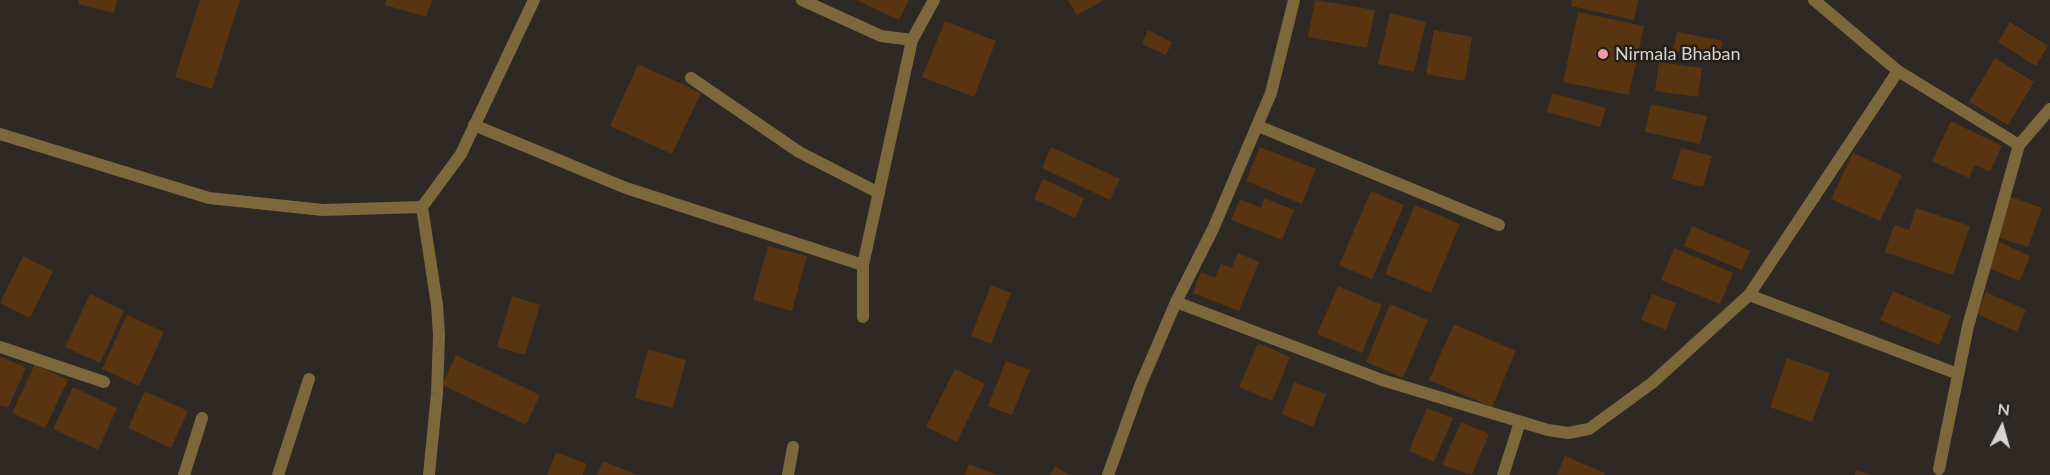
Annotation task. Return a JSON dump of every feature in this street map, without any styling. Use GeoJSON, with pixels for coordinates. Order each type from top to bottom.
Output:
{"type":"FeatureCollection","features":[{"type":"Feature","properties":{"kind":"street"},"geometry":{"type":"LineString","coordinates":[[429,475],[437,393],[439,335],[437,305],[422,207],[461,154],[534,0]]}},
{"type":"Feature","properties":{"kind":"street"},"geometry":{"type":"LineString","coordinates":[[802,0],[881,36],[912,40]]}},
{"type":"Feature","properties":{"kind":"street"},"geometry":{"type":"LineString","coordinates":[[863,316],[863,265],[912,40],[934,0]]}},
{"type":"Feature","properties":{"kind":"street"},"geometry":{"type":"LineString","coordinates":[[1108,475],[1140,387],[1176,302],[1213,229],[1271,93],[1294,0]]}},
{"type":"Feature","properties":{"kind":"street"},"geometry":{"type":"LineString","coordinates":[[1814,0],[1898,71],[2019,145]]}},
{"type":"Feature","properties":{"kind":"street"},"geometry":{"type":"LineString","coordinates":[[1176,302],[1382,380],[1520,422],[1568,433],[1589,429],[1652,383],[1749,294],[1898,71]]}},
{"type":"Feature","properties":{"kind":"street"},"geometry":{"type":"LineString","coordinates":[[691,78],[798,152],[879,193]]}},
{"type":"Feature","properties":{"kind":"street"},"geometry":{"type":"LineString","coordinates":[[1939,469],[1968,326],[2019,145],[2050,109]]}},
{"type":"Feature","properties":{"kind":"street"},"geometry":{"type":"LineString","coordinates":[[474,125],[626,188],[863,265]]}},
{"type":"Feature","properties":{"kind":"street"},"geometry":{"type":"LineString","coordinates":[[1258,126],[1499,225]]}},
{"type":"Feature","properties":{"kind":"street"},"geometry":{"type":"LineString","coordinates":[[0,134],[209,198],[323,210],[422,207]]}},
{"type":"Feature","properties":{"kind":"street"},"geometry":{"type":"LineString","coordinates":[[1749,294],[1958,374]]}},
{"type":"Feature","properties":{"kind":"street"},"geometry":{"type":"LineString","coordinates":[[0,347],[104,382]]}},
{"type":"Feature","properties":{"kind":"street"},"geometry":{"type":"LineString","coordinates":[[278,475],[309,379]]}},
{"type":"Feature","properties":{"kind":"street"},"geometry":{"type":"LineString","coordinates":[[184,475],[202,418]]}},
{"type":"Feature","properties":{"kind":"street"},"geometry":{"type":"LineString","coordinates":[[1503,475],[1520,422]]}},
{"type":"Feature","properties":{"kind":"street"},"geometry":{"type":"LineString","coordinates":[[788,475],[793,447]]}},
{"type":"Feature","properties":{"kind":"building"},"geometry":{"type":"Polygon","coordinates":[[[79,0],[117,0],[114,13],[78,4],[79,0]]]}},
{"type":"Feature","properties":{"kind":"building"},"geometry":{"type":"Polygon","coordinates":[[[200,0],[240,0],[212,89],[175,77],[200,0]]]}},
{"type":"Feature","properties":{"kind":"building"},"geometry":{"type":"Polygon","coordinates":[[[386,0],[432,0],[426,17],[385,5],[386,0]]]}},
{"type":"Feature","properties":{"kind":"building"},"geometry":{"type":"Polygon","coordinates":[[[856,0],[909,0],[899,20],[856,0]]]}},
{"type":"Feature","properties":{"kind":"building"},"geometry":{"type":"Polygon","coordinates":[[[1068,0],[1104,0],[1077,15],[1068,0]]]}},
{"type":"Feature","properties":{"kind":"building"},"geometry":{"type":"Polygon","coordinates":[[[1315,0],[1375,10],[1367,48],[1308,37],[1315,0]]]}},
{"type":"Feature","properties":{"kind":"building"},"geometry":{"type":"Polygon","coordinates":[[[1572,0],[1638,0],[1634,20],[1571,6],[1572,0]]]}},
{"type":"Feature","properties":{"kind":"building","name":"Nirmala Bhaban"},"geometry":{"type":"Polygon","coordinates":[[[1578,12],[1644,26],[1629,95],[1563,82],[1578,12]]]}},
{"type":"Feature","properties":{"kind":"building"},"geometry":{"type":"Polygon","coordinates":[[[1390,13],[1426,22],[1414,72],[1378,64],[1390,13]]]}},
{"type":"Feature","properties":{"kind":"building"},"geometry":{"type":"Polygon","coordinates":[[[945,21],[996,41],[974,97],[922,77],[945,21]]]}},
{"type":"Feature","properties":{"kind":"building"},"geometry":{"type":"Polygon","coordinates":[[[2010,22],[2048,46],[2036,66],[1998,42],[2010,22]]]}},
{"type":"Feature","properties":{"kind":"building"},"geometry":{"type":"Polygon","coordinates":[[[1148,30],[1172,42],[1166,55],[1142,44],[1148,30]]]}},
{"type":"Feature","properties":{"kind":"building"},"geometry":{"type":"Polygon","coordinates":[[[1434,30],[1472,37],[1465,81],[1426,74],[1434,30]]]}},
{"type":"Feature","properties":{"kind":"building"},"geometry":{"type":"Polygon","coordinates":[[[1677,32],[1723,41],[1719,60],[1673,51],[1677,32]]]}},
{"type":"Feature","properties":{"kind":"building"},"geometry":{"type":"Polygon","coordinates":[[[1995,58],[2034,82],[2008,125],[1969,102],[1995,58]]]}},
{"type":"Feature","properties":{"kind":"building"},"geometry":{"type":"Polygon","coordinates":[[[1659,62],[1702,68],[1698,97],[1655,91],[1659,62]]]}},
{"type":"Feature","properties":{"kind":"building"},"geometry":{"type":"Polygon","coordinates":[[[638,64],[701,93],[672,154],[610,126],[638,64]]]}},
{"type":"Feature","properties":{"kind":"building"},"geometry":{"type":"Polygon","coordinates":[[[1552,93],[1606,108],[1600,127],[1547,112],[1552,93]]]}},
{"type":"Feature","properties":{"kind":"building"},"geometry":{"type":"Polygon","coordinates":[[[1651,104],[1707,116],[1700,144],[1645,132],[1651,104]]]}},
{"type":"Feature","properties":{"kind":"building"},"geometry":{"type":"Polygon","coordinates":[[[1951,121],[2002,146],[1990,172],[1975,165],[1969,178],[1932,161],[1951,121]]]}},
{"type":"Feature","properties":{"kind":"building"},"geometry":{"type":"Polygon","coordinates":[[[1051,147],[1120,179],[1110,200],[1042,168],[1051,147]]]}},
{"type":"Feature","properties":{"kind":"building"},"geometry":{"type":"Polygon","coordinates":[[[1260,147],[1316,169],[1302,204],[1246,181],[1260,147]]]}},
{"type":"Feature","properties":{"kind":"building"},"geometry":{"type":"Polygon","coordinates":[[[1681,148],[1712,156],[1703,187],[1672,179],[1681,148]]]}},
{"type":"Feature","properties":{"kind":"building"},"geometry":{"type":"Polygon","coordinates":[[[1853,153],[1902,175],[1880,221],[1831,199],[1853,153]]]}},
{"type":"Feature","properties":{"kind":"building"},"geometry":{"type":"Polygon","coordinates":[[[1043,179],[1084,198],[1075,218],[1034,199],[1043,179]]]}},
{"type":"Feature","properties":{"kind":"building"},"geometry":{"type":"Polygon","coordinates":[[[1371,191],[1404,205],[1372,279],[1339,265],[1371,191]]]}},
{"type":"Feature","properties":{"kind":"building"},"geometry":{"type":"Polygon","coordinates":[[[2009,196],[2042,208],[2028,247],[1995,236],[2009,196]]]}},
{"type":"Feature","properties":{"kind":"building"},"geometry":{"type":"Polygon","coordinates":[[[1264,198],[1294,210],[1282,240],[1231,220],[1240,199],[1261,208],[1264,198]]]}},
{"type":"Feature","properties":{"kind":"building"},"geometry":{"type":"Polygon","coordinates":[[[1415,205],[1460,224],[1431,293],[1385,274],[1415,205]]]}},
{"type":"Feature","properties":{"kind":"building"},"geometry":{"type":"Polygon","coordinates":[[[1916,208],[1970,226],[1953,275],[1885,252],[1894,225],[1909,230],[1916,208]]]}},
{"type":"Feature","properties":{"kind":"building"},"geometry":{"type":"Polygon","coordinates":[[[1692,226],[1750,251],[1742,270],[1684,246],[1692,226]]]}},
{"type":"Feature","properties":{"kind":"building"},"geometry":{"type":"Polygon","coordinates":[[[1997,241],[2030,256],[2020,281],[1986,267],[1997,241]]]}},
{"type":"Feature","properties":{"kind":"building"},"geometry":{"type":"Polygon","coordinates":[[[768,246],[807,256],[792,311],[753,300],[768,246]]]}},
{"type":"Feature","properties":{"kind":"building"},"geometry":{"type":"Polygon","coordinates":[[[1674,248],[1733,273],[1720,304],[1661,280],[1674,248]]]}},
{"type":"Feature","properties":{"kind":"building"},"geometry":{"type":"Polygon","coordinates":[[[1238,253],[1259,262],[1239,311],[1193,293],[1201,272],[1215,278],[1221,264],[1232,268],[1238,253]]]}},
{"type":"Feature","properties":{"kind":"building"},"geometry":{"type":"Polygon","coordinates":[[[23,256],[53,271],[30,318],[0,303],[23,256]]]}},
{"type":"Feature","properties":{"kind":"building"},"geometry":{"type":"Polygon","coordinates":[[[991,285],[1011,293],[991,344],[971,336],[991,285]]]}},
{"type":"Feature","properties":{"kind":"building"},"geometry":{"type":"Polygon","coordinates":[[[1338,286],[1382,305],[1362,353],[1317,334],[1338,286]]]}},
{"type":"Feature","properties":{"kind":"building"},"geometry":{"type":"Polygon","coordinates":[[[1893,291],[1951,316],[1939,345],[1880,320],[1893,291]]]}},
{"type":"Feature","properties":{"kind":"building"},"geometry":{"type":"Polygon","coordinates":[[[1986,292],[2026,310],[2017,332],[1977,314],[1986,292]]]}},
{"type":"Feature","properties":{"kind":"building"},"geometry":{"type":"Polygon","coordinates":[[[90,294],[124,311],[100,363],[65,347],[90,294]]]}},
{"type":"Feature","properties":{"kind":"building"},"geometry":{"type":"Polygon","coordinates":[[[1652,294],[1676,303],[1666,330],[1641,320],[1652,294]]]}},
{"type":"Feature","properties":{"kind":"building"},"geometry":{"type":"Polygon","coordinates":[[[512,296],[540,305],[525,355],[497,347],[512,296]]]}},
{"type":"Feature","properties":{"kind":"building"},"geometry":{"type":"Polygon","coordinates":[[[1390,304],[1428,320],[1403,378],[1366,362],[1390,304]]]}},
{"type":"Feature","properties":{"kind":"building"},"geometry":{"type":"Polygon","coordinates":[[[127,315],[164,332],[139,386],[102,369],[127,315]]]}},
{"type":"Feature","properties":{"kind":"building"},"geometry":{"type":"Polygon","coordinates":[[[1454,324],[1516,351],[1492,407],[1429,380],[1454,324]]]}},
{"type":"Feature","properties":{"kind":"building"},"geometry":{"type":"Polygon","coordinates":[[[1258,343],[1290,357],[1272,401],[1239,387],[1258,343]]]}},
{"type":"Feature","properties":{"kind":"building"},"geometry":{"type":"Polygon","coordinates":[[[648,349],[686,360],[673,408],[635,398],[648,349]]]}},
{"type":"Feature","properties":{"kind":"building"},"geometry":{"type":"Polygon","coordinates":[[[456,355],[540,395],[526,425],[442,385],[456,355]]]}},
{"type":"Feature","properties":{"kind":"building"},"geometry":{"type":"Polygon","coordinates":[[[0,356],[26,368],[8,408],[0,405],[0,356]]]}},
{"type":"Feature","properties":{"kind":"building"},"geometry":{"type":"Polygon","coordinates":[[[1787,358],[1830,373],[1812,422],[1770,407],[1787,358]]]}},
{"type":"Feature","properties":{"kind":"building"},"geometry":{"type":"Polygon","coordinates":[[[1006,361],[1030,370],[1012,415],[988,406],[1006,361]]]}},
{"type":"Feature","properties":{"kind":"building"},"geometry":{"type":"Polygon","coordinates":[[[35,364],[68,380],[45,428],[12,413],[35,364]]]}},
{"type":"Feature","properties":{"kind":"building"},"geometry":{"type":"Polygon","coordinates":[[[955,369],[985,384],[957,442],[926,427],[955,369]]]}},
{"type":"Feature","properties":{"kind":"building"},"geometry":{"type":"Polygon","coordinates":[[[1294,382],[1326,394],[1313,427],[1282,414],[1294,382]]]}},
{"type":"Feature","properties":{"kind":"building"},"geometry":{"type":"Polygon","coordinates":[[[73,387],[117,408],[98,450],[53,429],[73,387]]]}},
{"type":"Feature","properties":{"kind":"building"},"geometry":{"type":"Polygon","coordinates":[[[145,391],[188,411],[171,448],[128,428],[145,391]]]}},
{"type":"Feature","properties":{"kind":"building"},"geometry":{"type":"Polygon","coordinates":[[[1427,408],[1453,418],[1434,462],[1409,451],[1427,408]]]}},
{"type":"Feature","properties":{"kind":"building"},"geometry":{"type":"Polygon","coordinates":[[[1461,422],[1489,434],[1472,475],[1442,465],[1461,422]]]}},
{"type":"Feature","properties":{"kind":"building"},"geometry":{"type":"Polygon","coordinates":[[[556,452],[587,464],[583,475],[547,475],[556,452]]]}},
{"type":"Feature","properties":{"kind":"building"},"geometry":{"type":"Polygon","coordinates":[[[1565,456],[1605,473],[1604,475],[1557,475],[1565,456]]]}},
{"type":"Feature","properties":{"kind":"building"},"geometry":{"type":"Polygon","coordinates":[[[603,461],[637,475],[597,475],[603,461]]]}},
{"type":"Feature","properties":{"kind":"building"},"geometry":{"type":"Polygon","coordinates":[[[969,464],[997,475],[965,475],[969,464]]]}},
{"type":"Feature","properties":{"kind":"building"},"geometry":{"type":"Polygon","coordinates":[[[1055,466],[1070,475],[1050,475],[1055,466]]]}},
{"type":"Feature","properties":{"kind":"building"},"geometry":{"type":"Polygon","coordinates":[[[1856,470],[1870,475],[1855,475],[1856,470]]]}},
{"type":"Feature","properties":{"kind":"place","name":"Nirmala Bhaban"},"geometry":{"type":"Point","coordinates":[1603,54]}}]}
